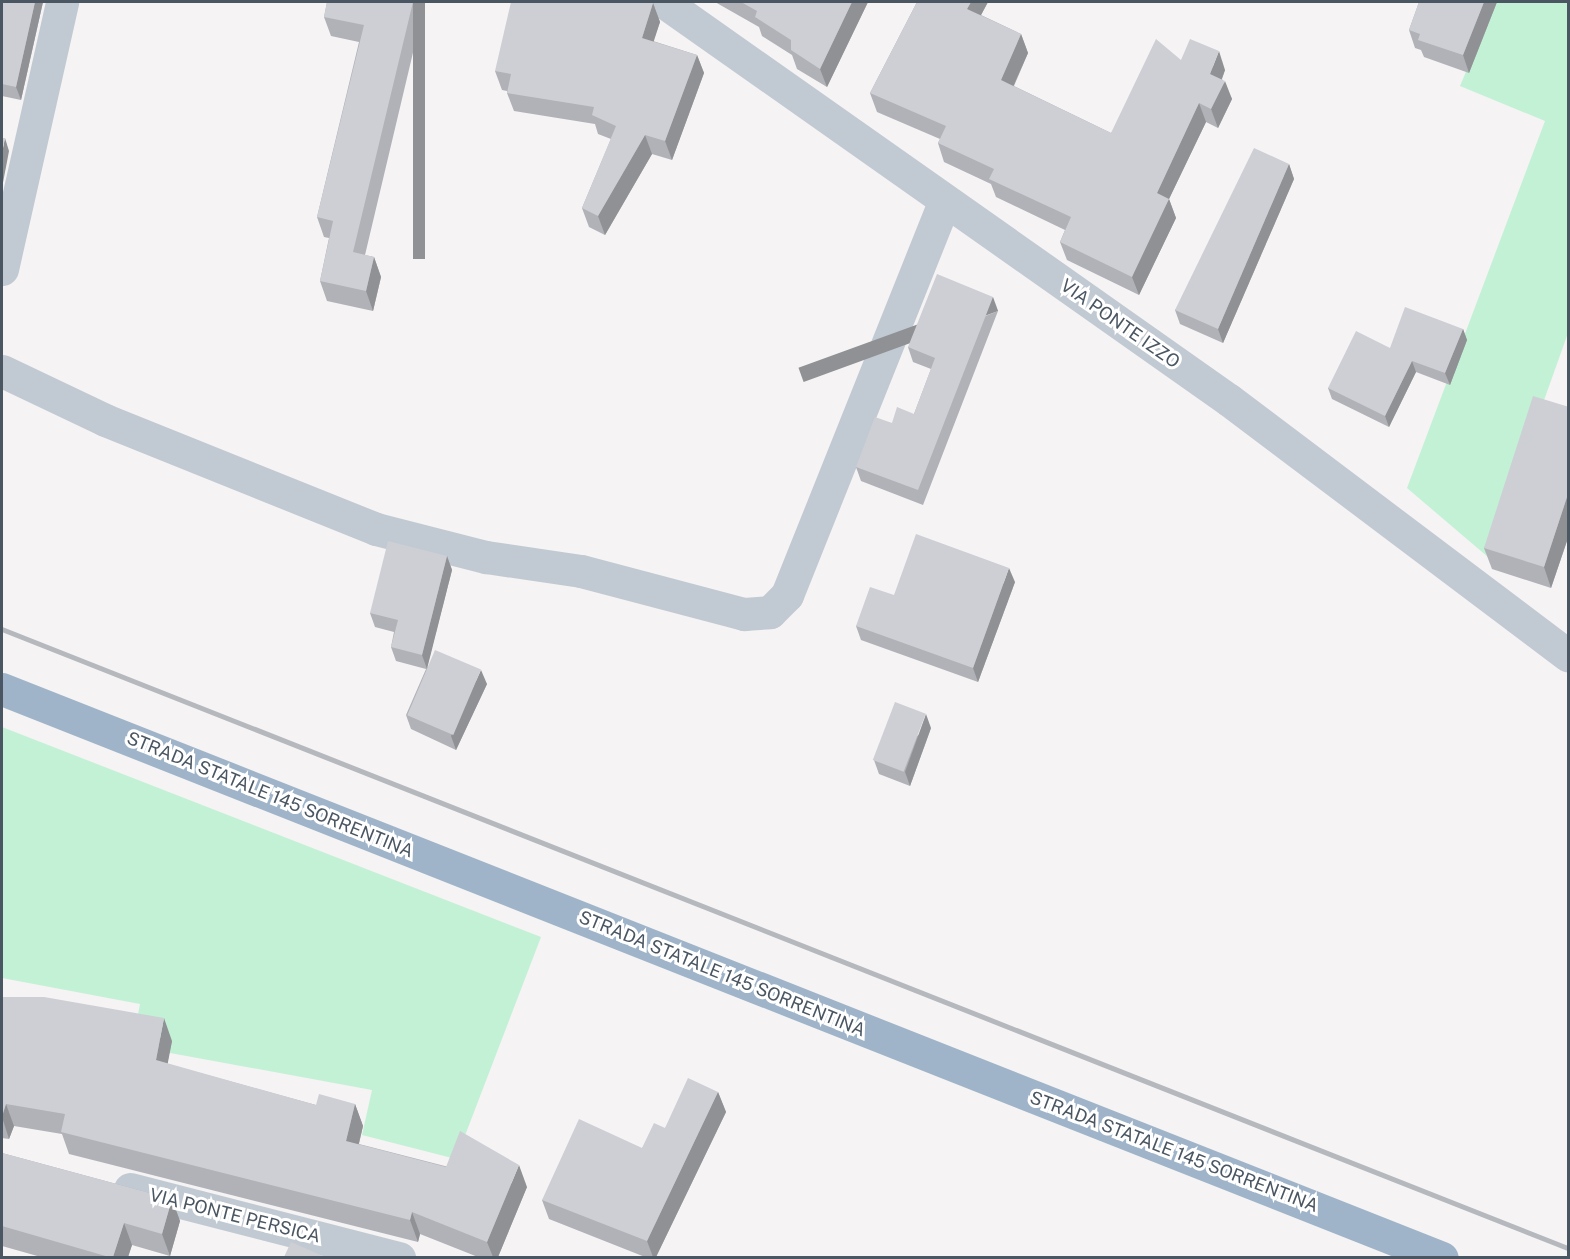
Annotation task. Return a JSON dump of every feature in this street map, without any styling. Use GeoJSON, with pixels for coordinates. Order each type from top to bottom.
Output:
{"type":"FeatureCollection","features":[{"type":"Feature","properties":{"kind":"highway","name":"STRADA STATALE 145 SORRENTINA"},"geometry":{"type":"LineString","coordinates":[[2,689],[1442,1257]]}},
{"type":"Feature","properties":{"kind":"street"},"geometry":{"type":"LineString","coordinates":[[2,269],[62,2]]}},
{"type":"Feature","properties":{"kind":"street","name":"VIA PONTE IZZO"},"geometry":{"type":"LineString","coordinates":[[664,2],[1402,526],[1569,655]]}},
{"type":"Feature","properties":{"kind":"street"},"geometry":{"type":"LineString","coordinates":[[2,371],[105,420],[376,529],[486,557],[581,571],[744,614],[770,612],[787,596],[945,200]]}},
{"type":"Feature","properties":{"kind":"street","name":"VIA PONTE PERSICA"},"geometry":{"type":"LineString","coordinates":[[94,1180],[399,1257]]}},
{"type":"Feature","properties":{"kind":"green space"},"geometry":{"type":"Polygon","coordinates":[[[1495,2],[1568,2],[1568,333],[1488,557],[1407,488],[1545,121],[1460,86],[1495,2]]]}},
{"type":"Feature","properties":{"kind":"green space"},"geometry":{"type":"Polygon","coordinates":[[[2,727],[541,937],[456,1159],[362,1135],[372,1090],[132,1046],[140,1004],[2,978],[2,727]]]}},
{"type":"Feature","properties":{"kind":"building"},"geometry":{"type":"Polygon","coordinates":[[[2,2],[35,2],[16,87],[2,84],[2,2]]]}},
{"type":"Feature","properties":{"kind":"building"},"geometry":{"type":"Polygon","coordinates":[[[327,2],[413,2],[353,252],[374,257],[366,291],[320,281],[333,221],[317,217],[364,25],[324,17],[327,2]]]}},
{"type":"Feature","properties":{"kind":"building"},"geometry":{"type":"Polygon","coordinates":[[[511,2],[652,2],[642,38],[697,55],[665,141],[645,135],[598,216],[582,208],[616,126],[592,115],[594,107],[507,93],[511,74],[495,71],[511,2]]]}},
{"type":"Feature","properties":{"kind":"building"},"geometry":{"type":"Polygon","coordinates":[[[741,2],[852,2],[820,69],[791,50],[791,40],[755,17],[757,11],[741,2]]]}},
{"type":"Feature","properties":{"kind":"building"},"geometry":{"type":"Polygon","coordinates":[[[917,2],[971,2],[967,9],[1021,34],[1001,80],[1111,133],[1156,39],[1181,60],[1190,39],[1219,51],[1210,74],[1225,81],[1211,109],[1199,103],[1157,193],[1169,199],[1132,277],[1060,242],[1071,217],[989,179],[994,169],[938,143],[946,126],[870,93],[917,2]]]}},
{"type":"Feature","properties":{"kind":"building"},"geometry":{"type":"Polygon","coordinates":[[[1419,2],[1484,2],[1463,55],[1418,40],[1420,34],[1409,30],[1419,2]]]}},
{"type":"Feature","properties":{"kind":"building"},"geometry":{"type":"Polygon","coordinates":[[[1254,148],[1289,164],[1218,329],[1175,310],[1254,148]]]}},
{"type":"Feature","properties":{"kind":"building"},"geometry":{"type":"Polygon","coordinates":[[[937,274],[993,297],[918,490],[856,467],[875,417],[892,423],[897,407],[914,414],[935,358],[908,347],[937,274]]]}},
{"type":"Feature","properties":{"kind":"building"},"geometry":{"type":"Polygon","coordinates":[[[1405,307],[1463,329],[1445,373],[1412,361],[1385,416],[1328,388],[1356,331],[1390,348],[1405,307]]]}},
{"type":"Feature","properties":{"kind":"building"},"geometry":{"type":"Polygon","coordinates":[[[1533,396],[1569,407],[1569,491],[1544,567],[1484,548],[1533,396]]]}},
{"type":"Feature","properties":{"kind":"building"},"geometry":{"type":"Polygon","coordinates":[[[916,534],[1009,568],[973,668],[856,626],[870,587],[894,595],[916,534]]]}},
{"type":"Feature","properties":{"kind":"building"},"geometry":{"type":"Polygon","coordinates":[[[388,541],[447,556],[422,655],[391,647],[398,620],[370,613],[388,541]]]}},
{"type":"Feature","properties":{"kind":"building"},"geometry":{"type":"Polygon","coordinates":[[[435,650],[481,670],[453,735],[407,715],[435,650]]]}},
{"type":"Feature","properties":{"kind":"building"},"geometry":{"type":"Polygon","coordinates":[[[895,702],[926,714],[904,772],[873,760],[895,702]]]}},
{"type":"Feature","properties":{"kind":"building"},"geometry":{"type":"Polygon","coordinates":[[[2,997],[44,997],[164,1018],[156,1060],[316,1105],[319,1094],[355,1104],[346,1141],[446,1167],[460,1131],[519,1165],[487,1242],[412,1212],[410,1220],[61,1132],[65,1114],[6,1104],[2,1116],[2,997]]]}},
{"type":"Feature","properties":{"kind":"building"},"geometry":{"type":"Polygon","coordinates":[[[688,1078],[718,1092],[647,1241],[542,1200],[579,1119],[642,1148],[654,1123],[665,1128],[688,1078]]]}},
{"type":"Feature","properties":{"kind":"building"},"geometry":{"type":"Polygon","coordinates":[[[2,1153],[172,1199],[162,1234],[124,1223],[113,1257],[109,1257],[2,1226],[2,1153]]]}},
{"type":"Feature","properties":{"kind":"building"},"geometry":{"type":"Polygon","coordinates":[[[291,1242],[325,1257],[284,1257],[291,1242]]]}},
{"type":"Feature","properties":{"kind":"railway"},"geometry":{"type":"LineString","coordinates":[[2,629],[1568,1248]]}}]}
